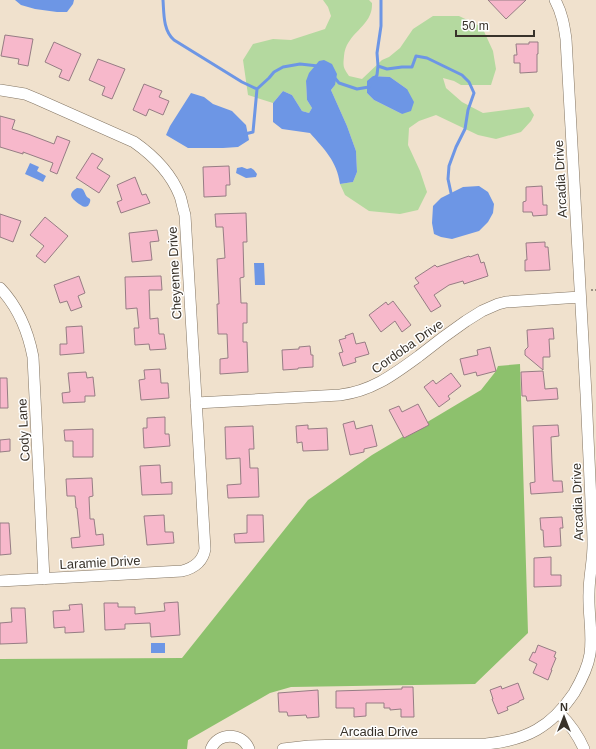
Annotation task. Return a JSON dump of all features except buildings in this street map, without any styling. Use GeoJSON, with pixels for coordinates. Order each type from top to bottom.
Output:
{"type":"FeatureCollection","features":[{"type":"Feature","properties":{"kind":"street","name":"Arcadia Drive"},"geometry":{"type":"LineString","coordinates":[[283,749],[335,745],[471,744],[501,742],[517,738],[533,731],[559,713],[581,681],[586,668],[591,636],[589,595],[593,544],[566,39],[564,24],[555,0]]}},
{"type":"Feature","properties":{"kind":"street","name":"Cheyenne Drive"},"geometry":{"type":"LineString","coordinates":[[0,90],[12,91],[37,98],[134,142],[152,155],[166,171],[173,181],[180,197],[185,215],[205,549],[199,563]]}},
{"type":"Feature","properties":{"kind":"street","name":"Cody Lane"},"geometry":{"type":"LineString","coordinates":[[0,288],[18,312],[25,326],[33,357],[44,579]]}},
{"type":"Feature","properties":{"kind":"street","name":"Cordoba Drive"},"geometry":{"type":"LineString","coordinates":[[196,403],[340,395],[363,391],[393,375],[474,315],[489,307],[518,300],[580,297]]}},
{"type":"Feature","properties":{"kind":"street","name":"Laramie Drive"},"geometry":{"type":"LineString","coordinates":[[0,582],[182,571],[199,563]]}},
{"type":"Feature","properties":{"kind":"street"},"geometry":{"type":"LineString","coordinates":[[559,713],[576,732],[584,749]]}},
{"type":"Feature","properties":{"kind":"street"},"geometry":{"type":"LineString","coordinates":[[211,749],[212,745],[217,740],[229,736],[243,740],[249,749]]}},
{"type":"Feature","properties":{"kind":"green space"},"geometry":{"type":"Polygon","coordinates":[[[323,0],[369,0],[372,3],[368,18],[348,43],[344,56],[344,67],[349,76],[362,79],[382,60],[389,57],[400,48],[413,29],[433,16],[459,16],[482,27],[493,51],[496,69],[491,85],[461,85],[443,78],[446,88],[462,102],[483,113],[529,107],[534,115],[531,121],[521,132],[496,139],[478,135],[436,115],[419,121],[409,128],[408,145],[420,171],[427,192],[418,210],[400,214],[369,211],[345,195],[340,184],[353,182],[357,172],[356,151],[331,90],[335,85],[306,81],[307,100],[312,108],[309,113],[302,111],[292,95],[283,91],[273,103],[248,95],[243,60],[253,44],[273,39],[291,40],[325,29],[331,16],[328,7],[323,0]],[[373,76],[367,93],[374,100],[402,114],[407,89],[390,77],[373,76]]]}},
{"type":"Feature","properties":{"kind":"green space"},"geometry":{"type":"Polygon","coordinates":[[[520,364],[528,633],[475,684],[291,687],[270,693],[188,740],[187,749],[0,749],[0,659],[182,658],[308,500],[372,455],[481,390],[496,371],[498,366],[520,364]]]}},
{"type":"Feature","properties":{"kind":"water"},"geometry":{"type":"Polygon","coordinates":[[[15,0],[74,0],[67,12],[57,12],[35,9],[21,5],[15,0]]]}},
{"type":"Feature","properties":{"kind":"water"},"geometry":{"type":"Polygon","coordinates":[[[324,60],[332,64],[337,74],[335,85],[331,90],[356,151],[357,172],[353,182],[340,184],[333,162],[310,133],[282,129],[273,122],[273,103],[283,91],[292,95],[302,111],[309,113],[312,108],[307,100],[306,81],[309,73],[319,61],[324,60]]]}},
{"type":"Feature","properties":{"kind":"water"},"geometry":{"type":"Polygon","coordinates":[[[373,76],[390,77],[407,89],[414,102],[411,111],[402,114],[374,100],[367,93],[367,81],[373,76]]]}},
{"type":"Feature","properties":{"kind":"water"},"geometry":{"type":"Polygon","coordinates":[[[191,93],[204,97],[213,104],[232,111],[246,125],[249,140],[238,147],[188,148],[166,135],[191,93]]]}},
{"type":"Feature","properties":{"kind":"water"},"geometry":{"type":"Polygon","coordinates":[[[30,163],[39,167],[37,171],[46,176],[43,182],[25,174],[30,163]]]}},
{"type":"Feature","properties":{"kind":"water"},"geometry":{"type":"Polygon","coordinates":[[[242,167],[247,169],[251,168],[254,170],[257,174],[256,177],[246,178],[236,173],[237,168],[242,167]]]}},
{"type":"Feature","properties":{"kind":"water"},"geometry":{"type":"Polygon","coordinates":[[[479,186],[488,192],[494,204],[493,213],[488,222],[479,231],[452,239],[434,234],[432,223],[433,206],[441,198],[463,187],[479,186]]]}},
{"type":"Feature","properties":{"kind":"water"},"geometry":{"type":"Polygon","coordinates":[[[77,188],[83,189],[87,197],[90,199],[88,206],[83,206],[72,198],[72,192],[77,188]]]}},
{"type":"Feature","properties":{"kind":"water"},"geometry":{"type":"Polygon","coordinates":[[[254,263],[264,263],[265,285],[255,285],[254,263]]]}},
{"type":"Feature","properties":{"kind":"water"},"geometry":{"type":"Polygon","coordinates":[[[151,643],[165,643],[165,653],[151,653],[151,643]]]}},
{"type":"Feature","properties":{"kind":"waterway"},"geometry":{"type":"LineString","coordinates":[[163,0],[166,27],[170,36],[174,40],[242,82],[257,89]]}},
{"type":"Feature","properties":{"kind":"waterway"},"geometry":{"type":"LineString","coordinates":[[374,79],[377,75],[378,66],[377,53],[381,26],[381,0]]}},
{"type":"Feature","properties":{"kind":"waterway"},"geometry":{"type":"LineString","coordinates":[[378,66],[387,69],[412,67],[416,56],[427,58],[462,75],[469,82],[474,93],[468,110],[465,129],[449,166],[448,179],[451,193]]}},
{"type":"Feature","properties":{"kind":"waterway"},"geometry":{"type":"LineString","coordinates":[[245,134],[253,132],[257,89],[274,72],[283,67],[300,64],[318,66]]}},
{"type":"Feature","properties":{"kind":"waterway"},"geometry":{"type":"LineString","coordinates":[[334,77],[339,83],[357,89],[369,87],[370,85]]}}]}
